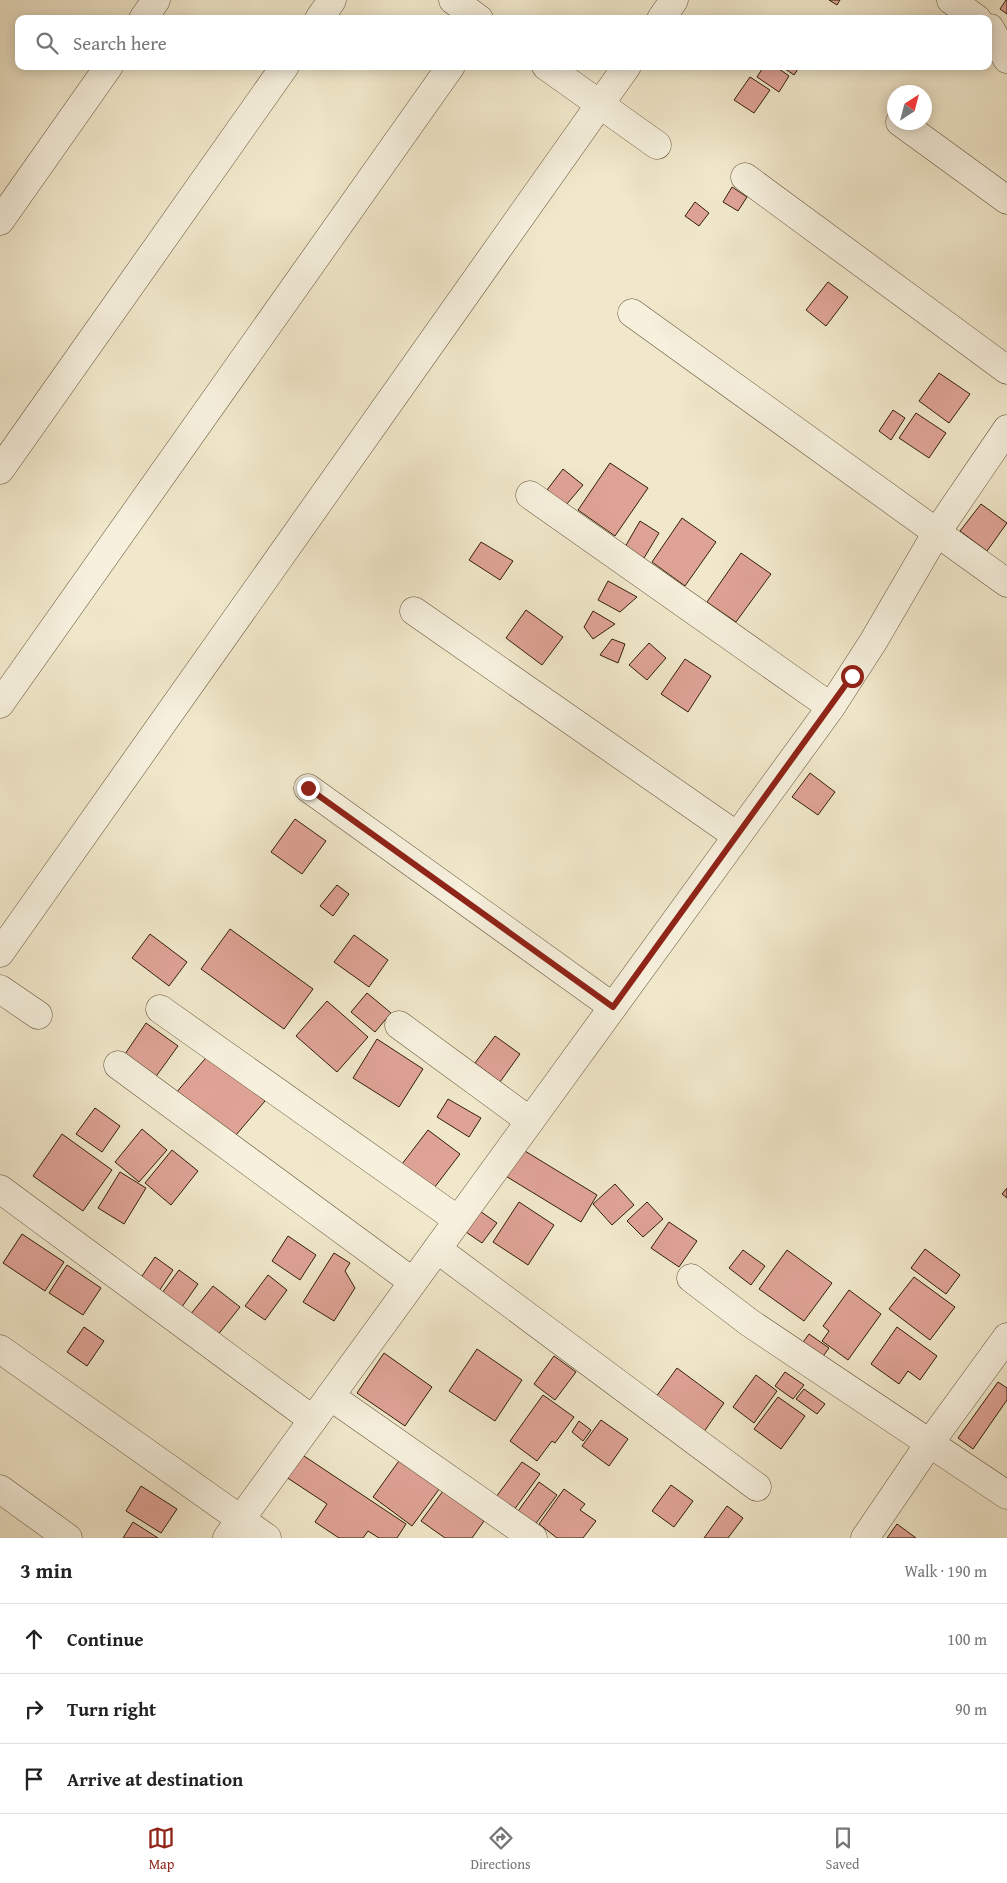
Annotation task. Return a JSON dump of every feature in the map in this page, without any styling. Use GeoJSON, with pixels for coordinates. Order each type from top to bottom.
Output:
{"type":"FeatureCollection","features":[{"type":"Feature","properties":{"kind":"street"},"geometry":{"type":"LineString","coordinates":[[146,15],[156,0]]}},
{"type":"Feature","properties":{"kind":"street"},"geometry":{"type":"LineString","coordinates":[[322,15],[332,0]]}},
{"type":"Feature","properties":{"kind":"street"},"geometry":{"type":"LineString","coordinates":[[453,0],[474,15]]}},
{"type":"Feature","properties":{"kind":"street"},"geometry":{"type":"LineString","coordinates":[[664,15],[674,0]]}},
{"type":"Feature","properties":{"kind":"street"},"geometry":{"type":"LineString","coordinates":[[952,0],[973,15]]}},
{"type":"Feature","properties":{"kind":"street"},"geometry":{"type":"LineString","coordinates":[[992,30],[1007,59]]}},
{"type":"Feature","properties":{"kind":"street"},"geometry":{"type":"LineString","coordinates":[[0,221],[106,70]]}},
{"type":"Feature","properties":{"kind":"street"},"geometry":{"type":"LineString","coordinates":[[0,470],[283,70]]}},
{"type":"Feature","properties":{"kind":"street"},"geometry":{"type":"LineString","coordinates":[[0,704],[448,70]]}},
{"type":"Feature","properties":{"kind":"street"},"geometry":{"type":"LineString","coordinates":[[552,70],[657,145]]}},
{"type":"Feature","properties":{"kind":"street"},"geometry":{"type":"LineString","coordinates":[[0,953],[624,70]]}},
{"type":"Feature","properties":{"kind":"street"},"geometry":{"type":"LineString","coordinates":[[911,130],[1007,200]]}},
{"type":"Feature","properties":{"kind":"street"},"geometry":{"type":"LineString","coordinates":[[745,177],[1007,370]]}},
{"type":"Feature","properties":{"kind":"street"},"geometry":{"type":"LineString","coordinates":[[632,313],[1007,583]]}},
{"type":"Feature","properties":{"kind":"street"},"geometry":{"type":"LineString","coordinates":[[233,1529],[831,707],[873,642],[937,532],[1007,429]]}},
{"type":"Feature","properties":{"kind":"street"},"geometry":{"type":"LineString","coordinates":[[530,495],[831,707]]}},
{"type":"Feature","properties":{"kind":"street"},"geometry":{"type":"LineString","coordinates":[[414,611],[737,836]]}},
{"type":"Feature","properties":{"kind":"street"},"geometry":{"type":"LineString","coordinates":[[308,788],[613,1007]]}},
{"type":"Feature","properties":{"kind":"street"},"geometry":{"type":"LineString","coordinates":[[0,989],[38,1016]]}},
{"type":"Feature","properties":{"kind":"street"},"geometry":{"type":"LineString","coordinates":[[160,1009],[458,1220]]}},
{"type":"Feature","properties":{"kind":"street"},"geometry":{"type":"LineString","coordinates":[[399,1025],[530,1121]]}},
{"type":"Feature","properties":{"kind":"street"},"geometry":{"type":"LineString","coordinates":[[118,1065],[413,1282]]}},
{"type":"Feature","properties":{"kind":"street"},"geometry":{"type":"LineString","coordinates":[[0,1189],[313,1420]]}},
{"type":"Feature","properties":{"kind":"street"},"geometry":{"type":"LineString","coordinates":[[437,1249],[757,1487]]}},
{"type":"Feature","properties":{"kind":"street"},"geometry":{"type":"LineString","coordinates":[[691,1278],[758,1328],[1007,1495]]}},
{"type":"Feature","properties":{"kind":"street"},"geometry":{"type":"LineString","coordinates":[[864,1538],[929,1444],[1007,1337]]}},
{"type":"Feature","properties":{"kind":"street"},"geometry":{"type":"LineString","coordinates":[[0,1349],[233,1529],[267,1538]]}},
{"type":"Feature","properties":{"kind":"street"},"geometry":{"type":"LineString","coordinates":[[330,1396],[533,1538]]}},
{"type":"Feature","properties":{"kind":"street"},"geometry":{"type":"LineString","coordinates":[[0,1489],[68,1538]]}},
{"type":"Feature","properties":{"kind":"building"},"geometry":{"type":"Polygon","coordinates":[[[829,0],[840,0],[837,5],[829,0]]]}},
{"type":"Feature","properties":{"kind":"building"},"geometry":{"type":"Polygon","coordinates":[[[1007,0],[1007,14],[1000,9],[1007,0]]]}},
{"type":"Feature","properties":{"kind":"building"},"geometry":{"type":"Polygon","coordinates":[[[761,70],[781,70],[789,76],[779,92],[757,77],[761,70]]]}},
{"type":"Feature","properties":{"kind":"building"},"geometry":{"type":"Polygon","coordinates":[[[787,70],[797,70],[794,75],[787,70]]]}},
{"type":"Feature","properties":{"kind":"building"},"geometry":{"type":"Polygon","coordinates":[[[750,77],[770,90],[754,113],[734,100],[750,77]]]}},
{"type":"Feature","properties":{"kind":"building"},"geometry":{"type":"Polygon","coordinates":[[[732,187],[747,197],[738,211],[723,202],[732,187]]]}},
{"type":"Feature","properties":{"kind":"building"},"geometry":{"type":"Polygon","coordinates":[[[695,202],[709,213],[699,226],[685,216],[695,202]]]}},
{"type":"Feature","properties":{"kind":"building"},"geometry":{"type":"Polygon","coordinates":[[[828,282],[848,297],[826,326],[806,310],[828,282]]]}},
{"type":"Feature","properties":{"kind":"building"},"geometry":{"type":"Polygon","coordinates":[[[939,373],[970,394],[949,423],[919,401],[939,373]]]}},
{"type":"Feature","properties":{"kind":"building"},"geometry":{"type":"Polygon","coordinates":[[[893,410],[905,418],[891,440],[879,431],[893,410]]]}},
{"type":"Feature","properties":{"kind":"building"},"geometry":{"type":"Polygon","coordinates":[[[916,413],[946,433],[929,458],[899,438],[916,413]]]}},
{"type":"Feature","properties":{"kind":"building"},"geometry":{"type":"Polygon","coordinates":[[[610,463],[648,488],[615,536],[578,510],[610,463]]]}},
{"type":"Feature","properties":{"kind":"building"},"geometry":{"type":"Polygon","coordinates":[[[563,469],[583,485],[566,505],[547,490],[563,469]]]}},
{"type":"Feature","properties":{"kind":"building"},"geometry":{"type":"Polygon","coordinates":[[[981,504],[1007,523],[987,551],[960,531],[981,504]]]}},
{"type":"Feature","properties":{"kind":"building"},"geometry":{"type":"Polygon","coordinates":[[[682,518],[716,542],[685,586],[652,562],[682,518]]]}},
{"type":"Feature","properties":{"kind":"building"},"geometry":{"type":"Polygon","coordinates":[[[640,521],[659,533],[644,558],[625,547],[640,521]]]}},
{"type":"Feature","properties":{"kind":"building"},"geometry":{"type":"Polygon","coordinates":[[[481,542],[513,561],[500,580],[469,560],[481,542]]]}},
{"type":"Feature","properties":{"kind":"building"},"geometry":{"type":"Polygon","coordinates":[[[741,553],[771,574],[736,622],[707,602],[741,553]]]}},
{"type":"Feature","properties":{"kind":"building"},"geometry":{"type":"Polygon","coordinates":[[[608,581],[637,597],[620,612],[598,600],[608,581]]]}},
{"type":"Feature","properties":{"kind":"building"},"geometry":{"type":"Polygon","coordinates":[[[526,610],[563,637],[542,665],[506,638],[526,610]]]}},
{"type":"Feature","properties":{"kind":"building"},"geometry":{"type":"Polygon","coordinates":[[[593,611],[615,624],[593,639],[584,627],[593,611]]]}},
{"type":"Feature","properties":{"kind":"building"},"geometry":{"type":"Polygon","coordinates":[[[612,639],[625,644],[618,663],[600,655],[612,639]]]}},
{"type":"Feature","properties":{"kind":"building"},"geometry":{"type":"Polygon","coordinates":[[[649,643],[666,658],[647,680],[629,665],[649,643]]]}},
{"type":"Feature","properties":{"kind":"building"},"geometry":{"type":"Polygon","coordinates":[[[685,659],[711,676],[688,712],[661,694],[685,659]]]}},
{"type":"Feature","properties":{"kind":"building"},"geometry":{"type":"Polygon","coordinates":[[[810,773],[835,792],[818,815],[792,797],[810,773]]]}},
{"type":"Feature","properties":{"kind":"building"},"geometry":{"type":"Polygon","coordinates":[[[295,819],[326,841],[302,874],[271,852],[295,819]]]}},
{"type":"Feature","properties":{"kind":"building"},"geometry":{"type":"Polygon","coordinates":[[[337,885],[349,894],[333,916],[320,906],[337,885]]]}},
{"type":"Feature","properties":{"kind":"building"},"geometry":{"type":"Polygon","coordinates":[[[230,929],[313,989],[284,1029],[201,969],[230,929]]]}},
{"type":"Feature","properties":{"kind":"building"},"geometry":{"type":"Polygon","coordinates":[[[150,934],[187,962],[169,986],[132,958],[150,934]]]}},
{"type":"Feature","properties":{"kind":"building"},"geometry":{"type":"Polygon","coordinates":[[[354,935],[388,960],[369,987],[334,962],[354,935]]]}},
{"type":"Feature","properties":{"kind":"building"},"geometry":{"type":"Polygon","coordinates":[[[367,993],[391,1013],[375,1032],[351,1012],[367,993]]]}},
{"type":"Feature","properties":{"kind":"building"},"geometry":{"type":"Polygon","coordinates":[[[327,1001],[368,1037],[337,1072],[296,1036],[327,1001]]]}},
{"type":"Feature","properties":{"kind":"building"},"geometry":{"type":"Polygon","coordinates":[[[146,1023],[178,1046],[152,1082],[121,1060],[146,1023]]]}},
{"type":"Feature","properties":{"kind":"building"},"geometry":{"type":"Polygon","coordinates":[[[495,1036],[520,1054],[500,1082],[475,1063],[495,1036]]]}},
{"type":"Feature","properties":{"kind":"building"},"geometry":{"type":"Polygon","coordinates":[[[377,1039],[423,1069],[399,1107],[353,1078],[377,1039]]]}},
{"type":"Feature","properties":{"kind":"building"},"geometry":{"type":"Polygon","coordinates":[[[210,1053],[265,1101],[230,1142],[175,1094],[210,1053]]]}},
{"type":"Feature","properties":{"kind":"building"},"geometry":{"type":"Polygon","coordinates":[[[448,1099],[481,1118],[469,1137],[437,1117],[448,1099]]]}},
{"type":"Feature","properties":{"kind":"building"},"geometry":{"type":"Polygon","coordinates":[[[95,1108],[120,1126],[102,1152],[76,1134],[95,1108]]]}},
{"type":"Feature","properties":{"kind":"building"},"geometry":{"type":"Polygon","coordinates":[[[142,1129],[167,1150],[139,1182],[115,1162],[142,1129]]]}},
{"type":"Feature","properties":{"kind":"building"},"geometry":{"type":"Polygon","coordinates":[[[428,1130],[460,1154],[431,1192],[399,1168],[428,1130]]]}},
{"type":"Feature","properties":{"kind":"building"},"geometry":{"type":"Polygon","coordinates":[[[62,1134],[112,1170],[83,1211],[33,1176],[62,1134]]]}},
{"type":"Feature","properties":{"kind":"building"},"geometry":{"type":"Polygon","coordinates":[[[520,1148],[597,1195],[581,1222],[504,1175],[520,1148]]]}},
{"type":"Feature","properties":{"kind":"building"},"geometry":{"type":"Polygon","coordinates":[[[172,1150],[198,1171],[171,1205],[145,1183],[172,1150]]]}},
{"type":"Feature","properties":{"kind":"building"},"geometry":{"type":"Polygon","coordinates":[[[120,1172],[146,1188],[124,1224],[98,1208],[120,1172]]]}},
{"type":"Feature","properties":{"kind":"building"},"geometry":{"type":"Polygon","coordinates":[[[615,1184],[634,1205],[612,1225],[593,1204],[615,1184]]]}},
{"type":"Feature","properties":{"kind":"building"},"geometry":{"type":"Polygon","coordinates":[[[1007,1188],[1007,1198],[1002,1194],[1007,1188]]]}},
{"type":"Feature","properties":{"kind":"building"},"geometry":{"type":"Polygon","coordinates":[[[519,1202],[554,1225],[528,1265],[493,1242],[519,1202]]]}},
{"type":"Feature","properties":{"kind":"building"},"geometry":{"type":"Polygon","coordinates":[[[647,1202],[663,1219],[643,1237],[627,1221],[647,1202]]]}},
{"type":"Feature","properties":{"kind":"building"},"geometry":{"type":"Polygon","coordinates":[[[477,1209],[497,1223],[482,1243],[463,1230],[477,1209]]]}},
{"type":"Feature","properties":{"kind":"building"},"geometry":{"type":"Polygon","coordinates":[[[669,1222],[697,1241],[679,1267],[651,1248],[669,1222]]]}},
{"type":"Feature","properties":{"kind":"building"},"geometry":{"type":"Polygon","coordinates":[[[22,1234],[64,1262],[45,1291],[3,1263],[22,1234]]]}},
{"type":"Feature","properties":{"kind":"building"},"geometry":{"type":"Polygon","coordinates":[[[288,1236],[316,1255],[300,1280],[272,1261],[288,1236]]]}},
{"type":"Feature","properties":{"kind":"building"},"geometry":{"type":"Polygon","coordinates":[[[925,1249],[960,1275],[946,1294],[911,1268],[925,1249]]]}},
{"type":"Feature","properties":{"kind":"building"},"geometry":{"type":"Polygon","coordinates":[[[743,1250],[765,1266],[751,1285],[729,1268],[743,1250]]]}},
{"type":"Feature","properties":{"kind":"building"},"geometry":{"type":"Polygon","coordinates":[[[787,1250],[832,1283],[804,1321],[759,1289],[787,1250]]]}},
{"type":"Feature","properties":{"kind":"building"},"geometry":{"type":"Polygon","coordinates":[[[334,1253],[350,1263],[345,1271],[355,1288],[334,1321],[303,1302],[334,1253]]]}},
{"type":"Feature","properties":{"kind":"building"},"geometry":{"type":"Polygon","coordinates":[[[155,1257],[173,1270],[159,1291],[140,1279],[155,1257]]]}},
{"type":"Feature","properties":{"kind":"building"},"geometry":{"type":"Polygon","coordinates":[[[67,1265],[101,1288],[83,1315],[49,1293],[67,1265]]]}},
{"type":"Feature","properties":{"kind":"building"},"geometry":{"type":"Polygon","coordinates":[[[179,1270],[198,1284],[179,1311],[159,1297],[179,1270]]]}},
{"type":"Feature","properties":{"kind":"building"},"geometry":{"type":"Polygon","coordinates":[[[268,1275],[287,1290],[265,1320],[245,1306],[268,1275]]]}},
{"type":"Feature","properties":{"kind":"building"},"geometry":{"type":"Polygon","coordinates":[[[914,1277],[955,1307],[930,1340],[889,1309],[914,1277]]]}},
{"type":"Feature","properties":{"kind":"building"},"geometry":{"type":"Polygon","coordinates":[[[213,1286],[240,1307],[217,1336],[190,1315],[213,1286]]]}},
{"type":"Feature","properties":{"kind":"building"},"geometry":{"type":"Polygon","coordinates":[[[849,1290],[881,1314],[848,1360],[822,1341],[829,1331],[823,1326],[849,1290]]]}},
{"type":"Feature","properties":{"kind":"building"},"geometry":{"type":"Polygon","coordinates":[[[84,1327],[104,1341],[87,1366],[67,1352],[84,1327]]]}},
{"type":"Feature","properties":{"kind":"building"},"geometry":{"type":"Polygon","coordinates":[[[897,1327],[937,1356],[920,1380],[908,1371],[899,1384],[871,1364],[897,1327]]]}},
{"type":"Feature","properties":{"kind":"building"},"geometry":{"type":"Polygon","coordinates":[[[809,1334],[829,1348],[816,1366],[796,1352],[809,1334]]]}},
{"type":"Feature","properties":{"kind":"building"},"geometry":{"type":"Polygon","coordinates":[[[477,1349],[522,1380],[495,1421],[449,1391],[477,1349]]]}},
{"type":"Feature","properties":{"kind":"building"},"geometry":{"type":"Polygon","coordinates":[[[384,1353],[432,1387],[405,1426],[357,1393],[384,1353]]]}},
{"type":"Feature","properties":{"kind":"building"},"geometry":{"type":"Polygon","coordinates":[[[554,1356],[576,1372],[555,1400],[534,1384],[554,1356]]]}},
{"type":"Feature","properties":{"kind":"building"},"geometry":{"type":"Polygon","coordinates":[[[677,1368],[724,1403],[701,1436],[653,1401],[677,1368]]]}},
{"type":"Feature","properties":{"kind":"building"},"geometry":{"type":"Polygon","coordinates":[[[785,1372],[804,1385],[793,1399],[775,1386],[785,1372]]]}},
{"type":"Feature","properties":{"kind":"building"},"geometry":{"type":"Polygon","coordinates":[[[756,1375],[777,1391],[754,1423],[733,1407],[756,1375]]]}},
{"type":"Feature","properties":{"kind":"building"},"geometry":{"type":"Polygon","coordinates":[[[998,1382],[1007,1388],[1007,1400],[973,1449],[958,1438],[998,1382]]]}},
{"type":"Feature","properties":{"kind":"building"},"geometry":{"type":"Polygon","coordinates":[[[804,1389],[825,1404],[817,1414],[796,1399],[804,1389]]]}},
{"type":"Feature","properties":{"kind":"building"},"geometry":{"type":"Polygon","coordinates":[[[543,1395],[574,1417],[555,1443],[552,1441],[537,1461],[510,1441],[543,1395]]]}},
{"type":"Feature","properties":{"kind":"building"},"geometry":{"type":"Polygon","coordinates":[[[778,1397],[805,1416],[781,1449],[754,1429],[778,1397]]]}},
{"type":"Feature","properties":{"kind":"building"},"geometry":{"type":"Polygon","coordinates":[[[601,1420],[628,1439],[609,1466],[582,1446],[601,1420]]]}},
{"type":"Feature","properties":{"kind":"building"},"geometry":{"type":"Polygon","coordinates":[[[579,1421],[591,1430],[583,1441],[572,1432],[579,1421]]]}},
{"type":"Feature","properties":{"kind":"building"},"geometry":{"type":"Polygon","coordinates":[[[295,1450],[406,1524],[397,1538],[379,1538],[368,1531],[363,1538],[339,1538],[315,1522],[327,1504],[280,1473],[295,1450]]]}},
{"type":"Feature","properties":{"kind":"building"},"geometry":{"type":"Polygon","coordinates":[[[401,1458],[440,1488],[412,1526],[373,1497],[401,1458]]]}},
{"type":"Feature","properties":{"kind":"building"},"geometry":{"type":"Polygon","coordinates":[[[522,1462],[540,1474],[514,1510],[496,1497],[522,1462]]]}},
{"type":"Feature","properties":{"kind":"building"},"geometry":{"type":"Polygon","coordinates":[[[539,1482],[557,1495],[534,1526],[516,1514],[539,1482]]]}},
{"type":"Feature","properties":{"kind":"building"},"geometry":{"type":"Polygon","coordinates":[[[671,1485],[693,1501],[674,1527],[652,1511],[671,1485]]]}},
{"type":"Feature","properties":{"kind":"building"},"geometry":{"type":"Polygon","coordinates":[[[141,1486],[177,1509],[161,1533],[126,1511],[141,1486]]]}},
{"type":"Feature","properties":{"kind":"building"},"geometry":{"type":"Polygon","coordinates":[[[564,1489],[585,1504],[580,1510],[596,1521],[583,1538],[557,1538],[539,1524],[564,1489]]]}},
{"type":"Feature","properties":{"kind":"building"},"geometry":{"type":"Polygon","coordinates":[[[443,1491],[484,1521],[472,1538],[445,1538],[421,1521],[443,1491]]]}},
{"type":"Feature","properties":{"kind":"building"},"geometry":{"type":"Polygon","coordinates":[[[727,1506],[743,1518],[728,1538],[704,1538],[727,1506]]]}},
{"type":"Feature","properties":{"kind":"building"},"geometry":{"type":"Polygon","coordinates":[[[133,1522],[158,1538],[123,1538],[133,1522]]]}},
{"type":"Feature","properties":{"kind":"building"},"geometry":{"type":"Polygon","coordinates":[[[897,1524],[916,1538],[887,1538],[897,1524]]]}},
{"type":"Feature","properties":{"kind":"route"},"geometry":{"type":"LineString","coordinates":[[308,788],[613,1007],[852,676]]}}]}
